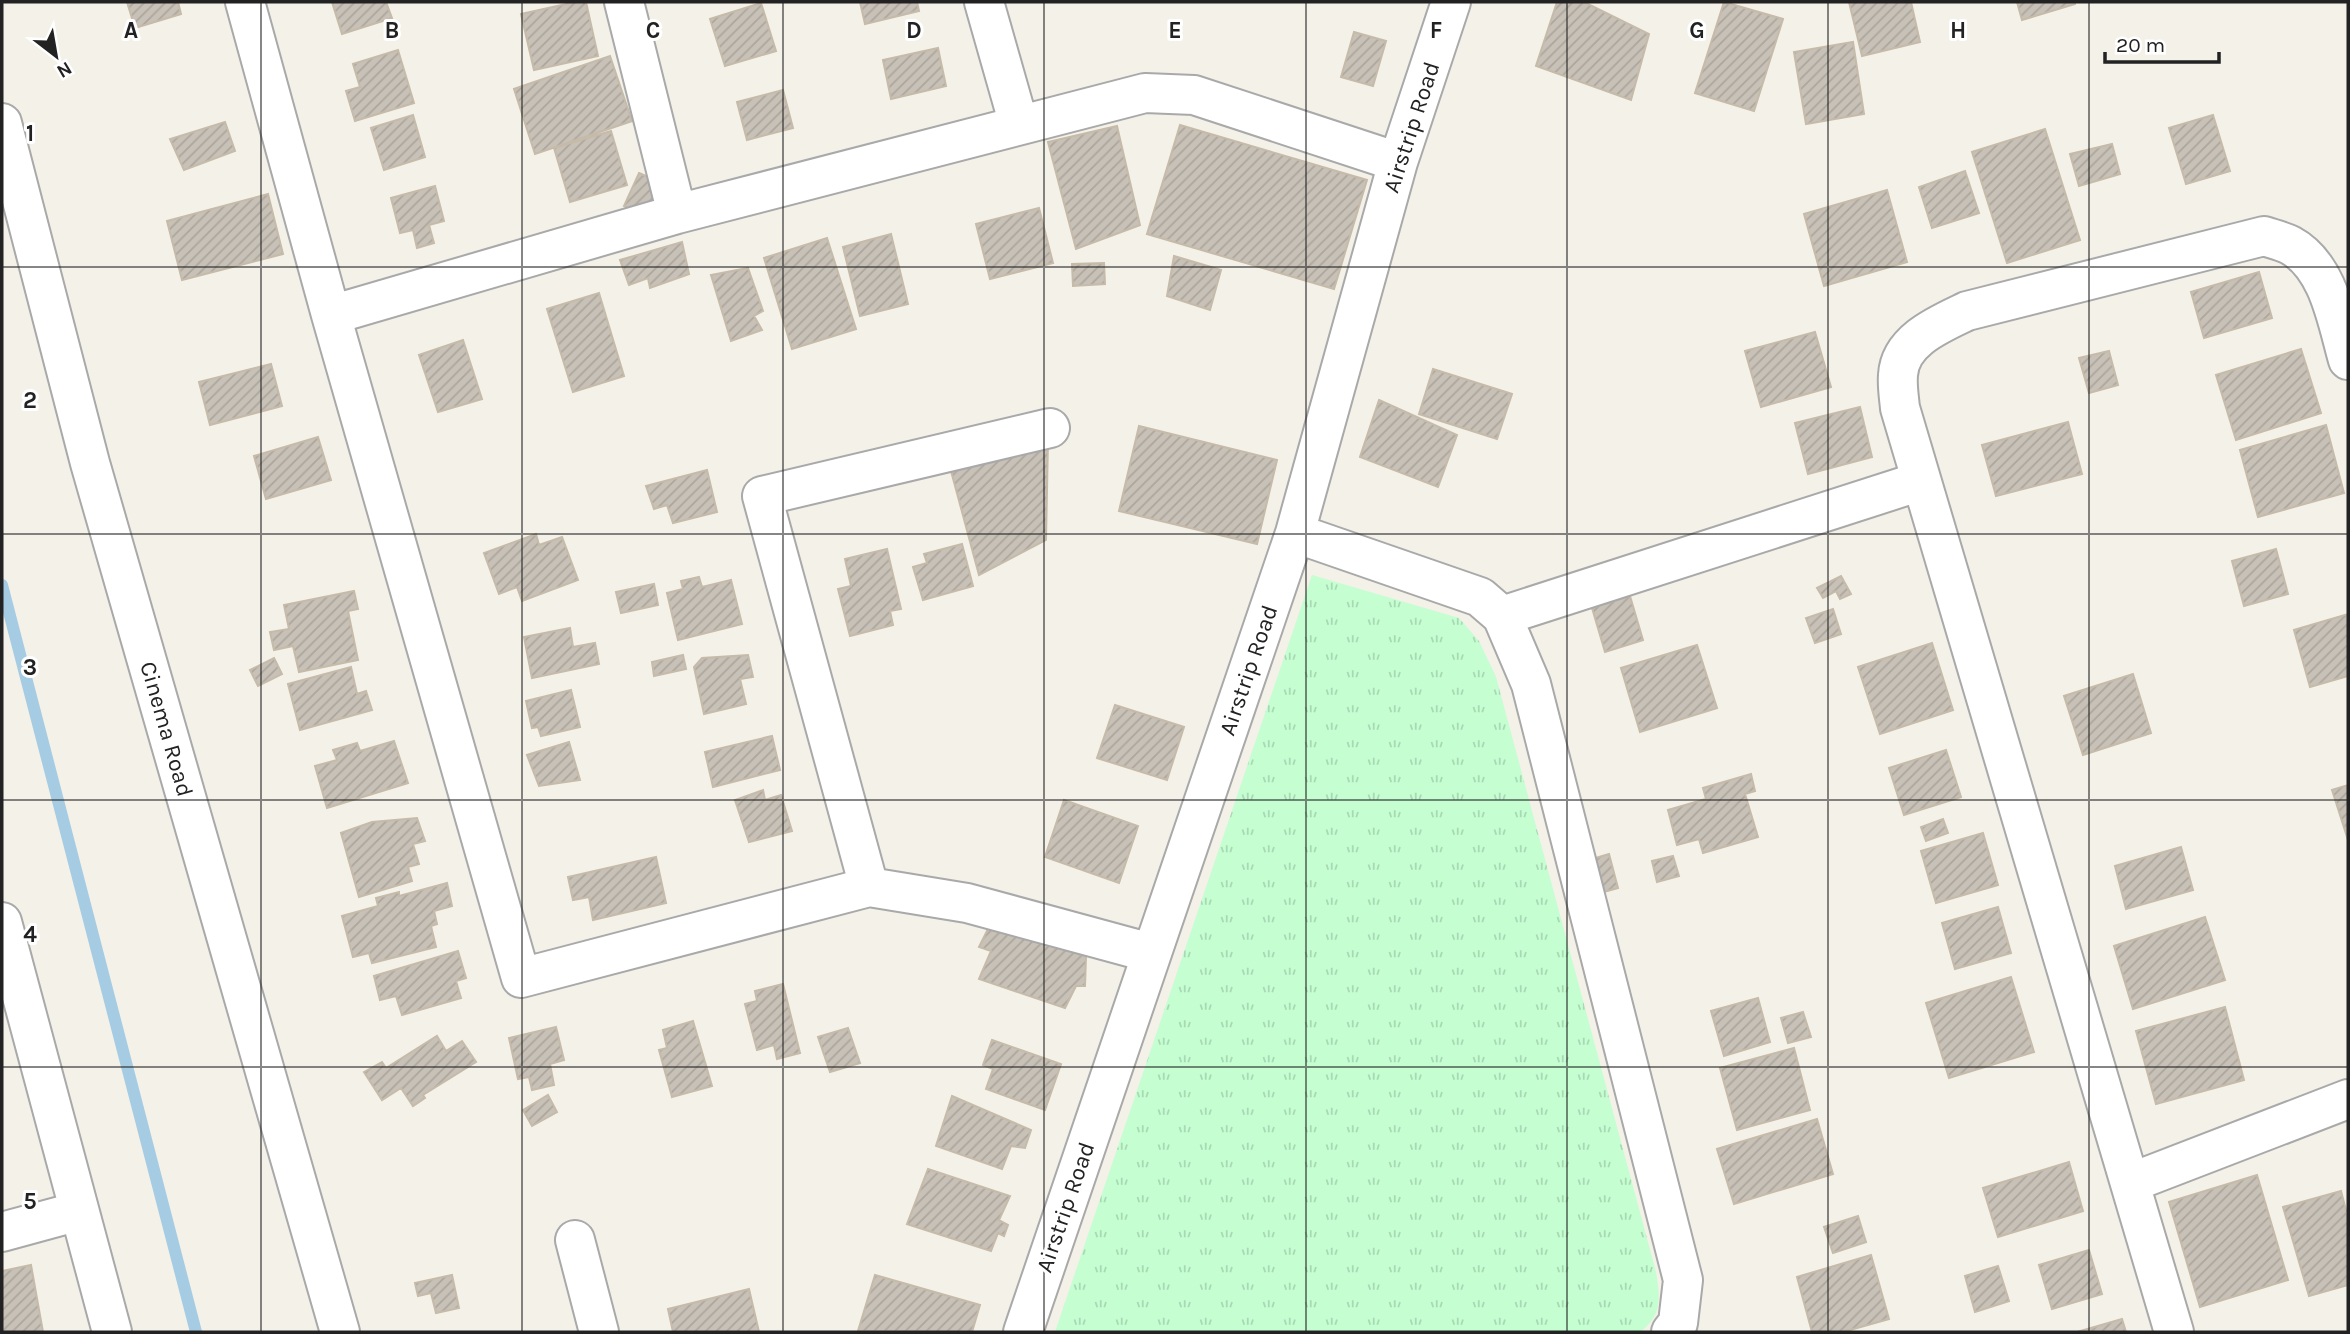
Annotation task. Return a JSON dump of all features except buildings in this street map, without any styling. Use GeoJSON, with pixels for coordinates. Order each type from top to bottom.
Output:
{"type":"FeatureCollection","features":[{"type":"Feature","properties":{"kind":"street"},"geometry":{"type":"LineString","coordinates":[[245,2],[331,315],[522,978],[869,887],[967,903],[1151,953]]}},
{"type":"Feature","properties":{"kind":"street"},"geometry":{"type":"LineString","coordinates":[[624,2],[677,214]]}},
{"type":"Feature","properties":{"kind":"street"},"geometry":{"type":"LineString","coordinates":[[984,2],[1019,125]]}},
{"type":"Feature","properties":{"kind":"street","name":"Airstrip Road"},"geometry":{"type":"LineString","coordinates":[[1023,1332],[1295,533],[1398,162],[1451,2]]}},
{"type":"Feature","properties":{"kind":"street"},"geometry":{"type":"LineString","coordinates":[[331,315],[677,214],[1145,93],[1194,94],[1398,162]]}},
{"type":"Feature","properties":{"kind":"street","name":"Cinema Road"},"geometry":{"type":"LineString","coordinates":[[2,123],[90,463],[340,1332]]}},
{"type":"Feature","properties":{"kind":"street"},"geometry":{"type":"LineString","coordinates":[[2174,1332],[1921,481],[1900,408],[1898,373],[1910,346],[1930,329],[1967,311],[2264,236],[2292,246],[2312,264],[2329,293],[2348,360]]}},
{"type":"Feature","properties":{"kind":"street"},"geometry":{"type":"LineString","coordinates":[[869,887],[762,496],[1050,428]]}},
{"type":"Feature","properties":{"kind":"street"},"geometry":{"type":"LineString","coordinates":[[1502,616],[1921,481]]}},
{"type":"Feature","properties":{"kind":"street"},"geometry":{"type":"LineString","coordinates":[[1295,533],[1480,597],[1502,616],[1531,684],[1683,1280],[1678,1323],[1671,1332]]}},
{"type":"Feature","properties":{"kind":"street"},"geometry":{"type":"LineString","coordinates":[[2,922],[112,1332]]}},
{"type":"Feature","properties":{"kind":"street"},"geometry":{"type":"LineString","coordinates":[[2130,1183],[2348,1100]]}},
{"type":"Feature","properties":{"kind":"street"},"geometry":{"type":"LineString","coordinates":[[2,1232],[79,1211]]}},
{"type":"Feature","properties":{"kind":"street"},"geometry":{"type":"LineString","coordinates":[[575,1240],[599,1332]]}},
{"type":"Feature","properties":{"kind":"green space"},"geometry":{"type":"Polygon","coordinates":[[[1312,575],[1459,618],[1479,641],[1496,677],[1656,1272],[1658,1305],[1653,1319],[1640,1332],[1055,1332],[1312,575]]]}},
{"type":"Feature","properties":{"kind":"waterway"},"geometry":{"type":"LineString","coordinates":[[2,585],[196,1332]]}}]}
